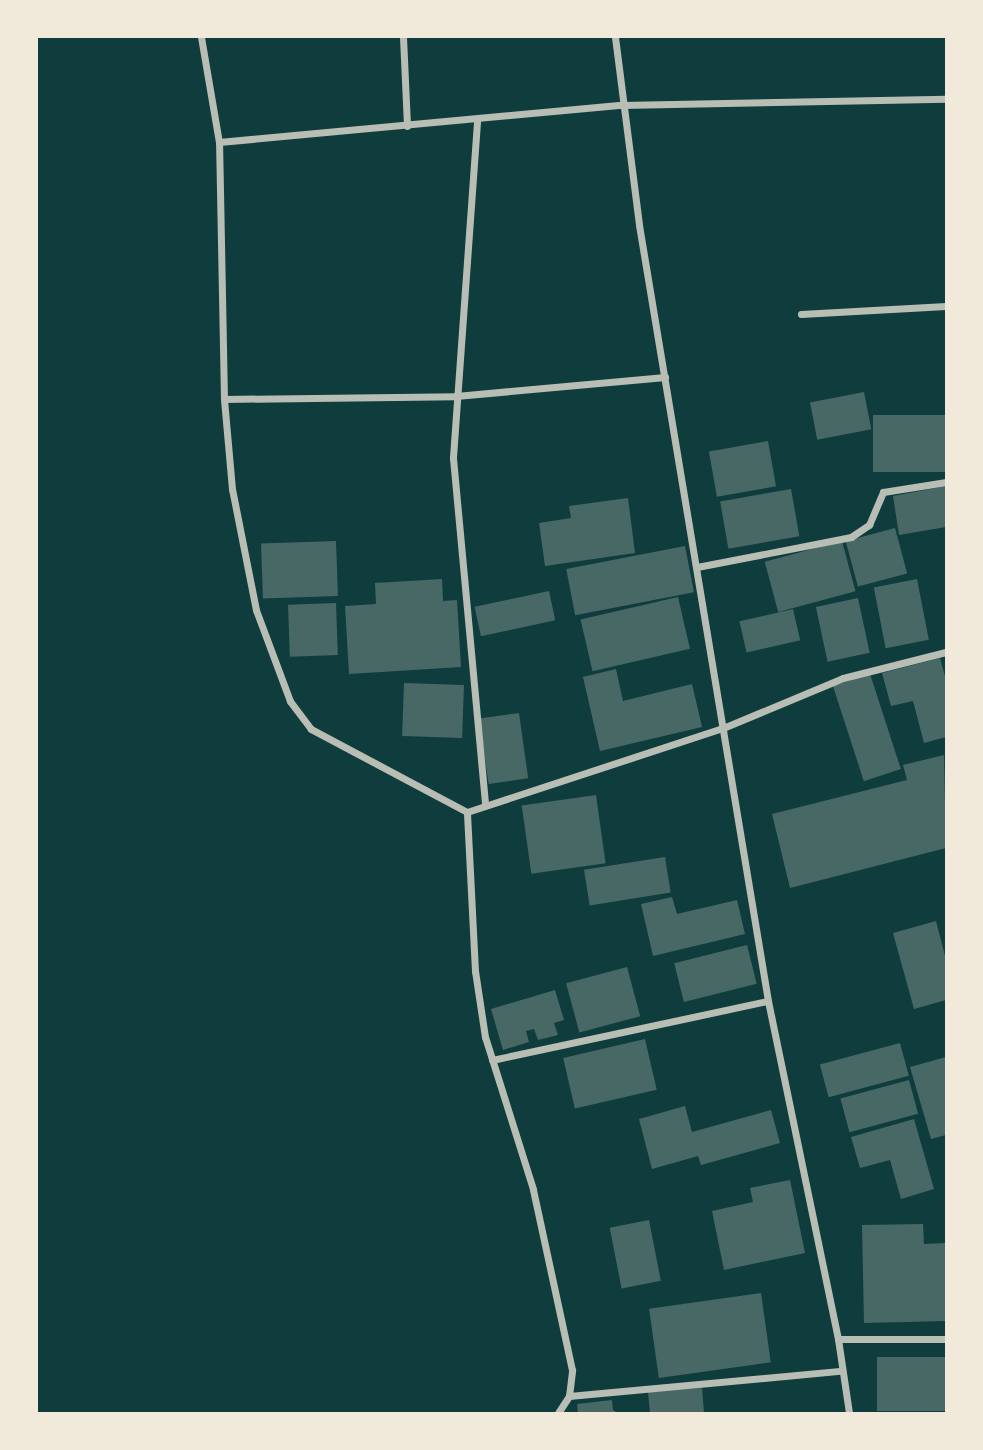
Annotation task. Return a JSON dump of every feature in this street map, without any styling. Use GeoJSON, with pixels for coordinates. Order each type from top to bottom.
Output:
{"type":"FeatureCollection","features":[{"type":"Feature","properties":{"kind":"street"},"geometry":{"type":"LineString","coordinates":[[201,37],[219,142],[224,399],[232,489],[256,610],[290,701],[311,729],[467,813],[723,728],[843,678],[946,652]]}},
{"type":"Feature","properties":{"kind":"street"},"geometry":{"type":"LineString","coordinates":[[403,37],[407,125]]}},
{"type":"Feature","properties":{"kind":"street"},"geometry":{"type":"LineString","coordinates":[[615,37],[621,106],[768,1001],[838,1339],[840,1371],[849,1413]]}},
{"type":"Feature","properties":{"kind":"street"},"geometry":{"type":"LineString","coordinates":[[219,142],[407,125],[477,122],[621,106],[946,99]]}},
{"type":"Feature","properties":{"kind":"street"},"geometry":{"type":"LineString","coordinates":[[477,122],[456,396],[457,511],[485,806]]}},
{"type":"Feature","properties":{"kind":"street"},"geometry":{"type":"LineString","coordinates":[[801,314],[946,306]]}},
{"type":"Feature","properties":{"kind":"street"},"geometry":{"type":"LineString","coordinates":[[224,399],[456,396],[665,377]]}},
{"type":"Feature","properties":{"kind":"street"},"geometry":{"type":"LineString","coordinates":[[697,567],[851,537],[869,525],[879,494],[946,482]]}},
{"type":"Feature","properties":{"kind":"street"},"geometry":{"type":"LineString","coordinates":[[467,813],[475,971],[492,1060],[533,1189],[572,1370],[569,1396],[558,1413]]}},
{"type":"Feature","properties":{"kind":"street"},"geometry":{"type":"LineString","coordinates":[[492,1060],[768,1001]]}},
{"type":"Feature","properties":{"kind":"street"},"geometry":{"type":"LineString","coordinates":[[838,1339],[946,1339]]}},
{"type":"Feature","properties":{"kind":"street"},"geometry":{"type":"LineString","coordinates":[[569,1396],[840,1371]]}},
{"type":"Feature","properties":{"kind":"building"},"geometry":{"type":"Polygon","coordinates":[[[864,392],[871,429],[817,440],[810,402],[864,392]]]}},
{"type":"Feature","properties":{"kind":"building"},"geometry":{"type":"Polygon","coordinates":[[[873,415],[946,415],[946,472],[873,472],[873,415]]]}},
{"type":"Feature","properties":{"kind":"building"},"geometry":{"type":"Polygon","coordinates":[[[768,441],[776,486],[717,497],[709,451],[768,441]]]}},
{"type":"Feature","properties":{"kind":"building"},"geometry":{"type":"Polygon","coordinates":[[[946,486],[946,527],[899,535],[893,496],[946,486]]]}},
{"type":"Feature","properties":{"kind":"building"},"geometry":{"type":"Polygon","coordinates":[[[791,489],[799,536],[728,549],[720,502],[791,489]]]}},
{"type":"Feature","properties":{"kind":"building"},"geometry":{"type":"Polygon","coordinates":[[[628,498],[635,553],[545,566],[539,523],[571,518],[569,506],[628,498]]]}},
{"type":"Feature","properties":{"kind":"building"},"geometry":{"type":"Polygon","coordinates":[[[895,528],[907,573],[858,587],[846,541],[895,528]]]}},
{"type":"Feature","properties":{"kind":"building"},"geometry":{"type":"Polygon","coordinates":[[[336,541],[338,596],[263,599],[261,544],[336,541]]]}},
{"type":"Feature","properties":{"kind":"building"},"geometry":{"type":"Polygon","coordinates":[[[842,541],[855,591],[778,612],[765,562],[842,541]]]}},
{"type":"Feature","properties":{"kind":"building"},"geometry":{"type":"Polygon","coordinates":[[[685,546],[694,592],[575,615],[566,569],[685,546]]]}},
{"type":"Feature","properties":{"kind":"building"},"geometry":{"type":"Polygon","coordinates":[[[442,579],[443,601],[457,600],[461,667],[349,674],[345,606],[376,604],[375,583],[442,579]]]}},
{"type":"Feature","properties":{"kind":"building"},"geometry":{"type":"Polygon","coordinates":[[[917,579],[929,640],[886,648],[874,587],[917,579]]]}},
{"type":"Feature","properties":{"kind":"building"},"geometry":{"type":"Polygon","coordinates":[[[549,591],[555,620],[481,636],[475,607],[549,591]]]}},
{"type":"Feature","properties":{"kind":"building"},"geometry":{"type":"Polygon","coordinates":[[[678,597],[690,649],[592,671],[581,619],[678,597]]]}},
{"type":"Feature","properties":{"kind":"building"},"geometry":{"type":"Polygon","coordinates":[[[858,598],[870,653],[828,662],[816,607],[858,598]]]}},
{"type":"Feature","properties":{"kind":"building"},"geometry":{"type":"Polygon","coordinates":[[[336,603],[338,655],[290,657],[288,605],[336,603]]]}},
{"type":"Feature","properties":{"kind":"building"},"geometry":{"type":"Polygon","coordinates":[[[793,609],[800,640],[747,653],[739,621],[793,609]]]}},
{"type":"Feature","properties":{"kind":"building"},"geometry":{"type":"Polygon","coordinates":[[[940,658],[946,680],[946,737],[924,743],[913,701],[891,706],[882,673],[940,658]]]}},
{"type":"Feature","properties":{"kind":"building"},"geometry":{"type":"Polygon","coordinates":[[[616,669],[623,701],[692,684],[702,727],[600,751],[583,677],[616,669]]]}},
{"type":"Feature","properties":{"kind":"building"},"geometry":{"type":"Polygon","coordinates":[[[870,674],[901,769],[864,781],[833,686],[870,674]]]}},
{"type":"Feature","properties":{"kind":"building"},"geometry":{"type":"Polygon","coordinates":[[[404,683],[464,685],[462,738],[402,736],[404,683]]]}},
{"type":"Feature","properties":{"kind":"building"},"geometry":{"type":"Polygon","coordinates":[[[519,713],[528,778],[489,784],[479,719],[519,713]]]}},
{"type":"Feature","properties":{"kind":"building"},"geometry":{"type":"Polygon","coordinates":[[[944,755],[946,848],[790,888],[772,814],[907,780],[903,765],[944,755]]]}},
{"type":"Feature","properties":{"kind":"building"},"geometry":{"type":"Polygon","coordinates":[[[596,795],[606,863],[531,874],[522,805],[596,795]]]}},
{"type":"Feature","properties":{"kind":"building"},"geometry":{"type":"Polygon","coordinates":[[[665,857],[671,893],[590,905],[584,870],[665,857]]]}},
{"type":"Feature","properties":{"kind":"building"},"geometry":{"type":"Polygon","coordinates":[[[672,897],[677,914],[737,900],[745,934],[653,956],[641,904],[672,897]]]}},
{"type":"Feature","properties":{"kind":"building"},"geometry":{"type":"Polygon","coordinates":[[[936,921],[946,960],[946,1000],[914,1009],[893,933],[936,921]]]}},
{"type":"Feature","properties":{"kind":"building"},"geometry":{"type":"Polygon","coordinates":[[[747,945],[757,984],[684,1002],[674,963],[747,945]]]}},
{"type":"Feature","properties":{"kind":"building"},"geometry":{"type":"Polygon","coordinates":[[[627,967],[640,1016],[579,1033],[566,983],[627,967]]]}},
{"type":"Feature","properties":{"kind":"building"},"geometry":{"type":"Polygon","coordinates":[[[555,990],[564,1020],[554,1023],[558,1035],[538,1040],[534,1029],[526,1031],[529,1042],[503,1050],[491,1009],[555,990]]]}},
{"type":"Feature","properties":{"kind":"building"},"geometry":{"type":"Polygon","coordinates":[[[645,1039],[657,1090],[575,1109],[563,1058],[645,1039]]]}},
{"type":"Feature","properties":{"kind":"building"},"geometry":{"type":"Polygon","coordinates":[[[900,1043],[909,1076],[829,1097],[820,1064],[900,1043]]]}},
{"type":"Feature","properties":{"kind":"building"},"geometry":{"type":"Polygon","coordinates":[[[946,1057],[946,1135],[931,1139],[910,1067],[946,1057]]]}},
{"type":"Feature","properties":{"kind":"building"},"geometry":{"type":"Polygon","coordinates":[[[909,1080],[918,1114],[849,1132],[840,1098],[909,1080]]]}},
{"type":"Feature","properties":{"kind":"building"},"geometry":{"type":"Polygon","coordinates":[[[685,1106],[692,1132],[771,1110],[780,1143],[701,1165],[698,1156],[652,1169],[639,1119],[685,1106]]]}},
{"type":"Feature","properties":{"kind":"building"},"geometry":{"type":"Polygon","coordinates":[[[914,1119],[934,1189],[901,1199],[890,1160],[860,1168],[851,1137],[914,1119]]]}},
{"type":"Feature","properties":{"kind":"building"},"geometry":{"type":"Polygon","coordinates":[[[790,1180],[805,1253],[724,1270],[712,1211],[753,1202],[750,1188],[790,1180]]]}},
{"type":"Feature","properties":{"kind":"building"},"geometry":{"type":"Polygon","coordinates":[[[649,1220],[661,1281],[622,1288],[610,1228],[649,1220]]]}},
{"type":"Feature","properties":{"kind":"building"},"geometry":{"type":"Polygon","coordinates":[[[923,1224],[924,1244],[946,1243],[946,1321],[864,1323],[862,1225],[923,1224]]]}},
{"type":"Feature","properties":{"kind":"building"},"geometry":{"type":"Polygon","coordinates":[[[761,1293],[771,1362],[659,1378],[649,1309],[761,1293]]]}},
{"type":"Feature","properties":{"kind":"building"},"geometry":{"type":"Polygon","coordinates":[[[877,1357],[946,1357],[946,1411],[877,1411],[877,1357]]]}},
{"type":"Feature","properties":{"kind":"building"},"geometry":{"type":"Polygon","coordinates":[[[702,1388],[704,1413],[650,1413],[648,1392],[702,1388]]]}},
{"type":"Feature","properties":{"kind":"building"},"geometry":{"type":"Polygon","coordinates":[[[612,1400],[613,1410],[618,1413],[578,1413],[577,1404],[612,1400]]]}}]}
